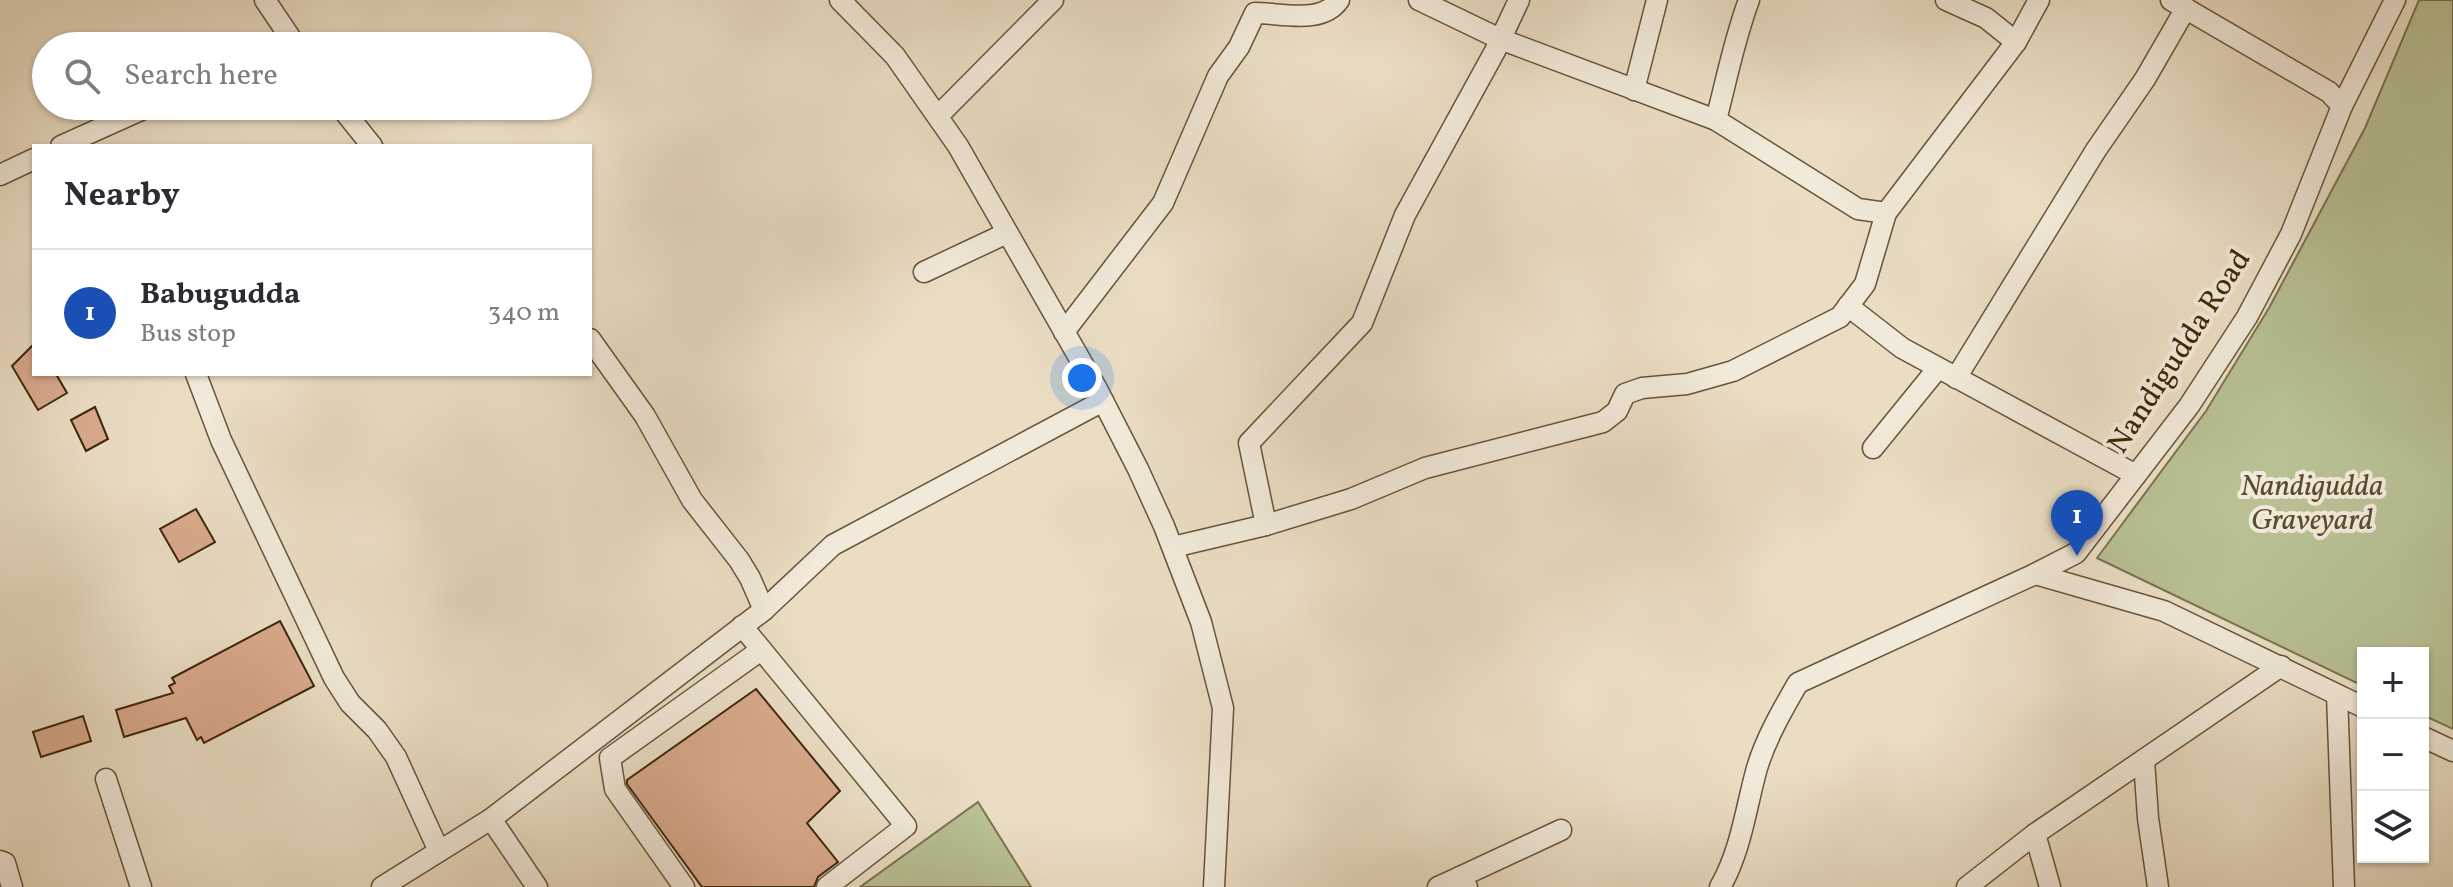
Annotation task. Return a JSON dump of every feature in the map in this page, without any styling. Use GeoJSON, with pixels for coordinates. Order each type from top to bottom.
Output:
{"type":"FeatureCollection","features":[{"type":"Feature","properties":{"kind":"street"},"geometry":{"type":"LineString","coordinates":[[265,0],[287,32]]}},
{"type":"Feature","properties":{"kind":"street"},"geometry":{"type":"LineString","coordinates":[[840,0],[895,56],[958,146],[1103,401],[1173,547],[1201,622],[1223,708],[1214,887]]}},
{"type":"Feature","properties":{"kind":"street"},"geometry":{"type":"LineString","coordinates":[[938,116],[1053,0]]}},
{"type":"Feature","properties":{"kind":"street"},"geometry":{"type":"LineString","coordinates":[[1064,332],[1163,203],[1218,76],[1239,47],[1255,13],[1315,17],[1335,7],[1339,0]]}},
{"type":"Feature","properties":{"kind":"street"},"geometry":{"type":"LineString","coordinates":[[1419,0],[1500,39],[1716,120],[1858,209],[1886,213]]}},
{"type":"Feature","properties":{"kind":"street"},"geometry":{"type":"LineString","coordinates":[[1266,525],[1249,443],[1362,323],[1405,215],[1519,0]]}},
{"type":"Feature","properties":{"kind":"street"},"geometry":{"type":"LineString","coordinates":[[1634,90],[1657,0]]}},
{"type":"Feature","properties":{"kind":"street"},"geometry":{"type":"LineString","coordinates":[[1716,120],[1735,37],[1749,0]]}},
{"type":"Feature","properties":{"kind":"street"},"geometry":{"type":"LineString","coordinates":[[1946,0],[1986,18],[2016,42]]}},
{"type":"Feature","properties":{"kind":"street"},"geometry":{"type":"LineString","coordinates":[[1173,547],[1266,525],[1351,499],[1425,468],[1603,422],[1617,411],[1625,394],[1642,388],[1687,384],[1733,371],[1840,317],[1865,284],[1886,213],[2016,42],[2039,0]]}},
{"type":"Feature","properties":{"kind":"street","name":"Nandigudda Road"},"geometry":{"type":"LineString","coordinates":[[1720,887],[1730,871],[1758,763],[1798,683],[2076,553],[2189,406],[2247,317],[2291,234],[2342,106],[2395,0]]}},
{"type":"Feature","properties":{"kind":"street"},"geometry":{"type":"LineString","coordinates":[[1956,378],[2096,150],[2145,79],[2178,4],[2329,92],[2342,106]]}},
{"type":"Feature","properties":{"kind":"street"},"geometry":{"type":"LineString","coordinates":[[65,144],[119,120]]}},
{"type":"Feature","properties":{"kind":"street"},"geometry":{"type":"LineString","coordinates":[[350,120],[366,144]]}},
{"type":"Feature","properties":{"kind":"street"},"geometry":{"type":"LineString","coordinates":[[0,175],[32,160]]}},
{"type":"Feature","properties":{"kind":"street"},"geometry":{"type":"LineString","coordinates":[[924,272],[1007,233]]}},
{"type":"Feature","properties":{"kind":"street"},"geometry":{"type":"LineString","coordinates":[[1848,306],[1902,348],[2136,475]]}},
{"type":"Feature","properties":{"kind":"street"},"geometry":{"type":"LineString","coordinates":[[592,341],[645,416],[697,507],[739,560],[764,610]]}},
{"type":"Feature","properties":{"kind":"street"},"geometry":{"type":"LineString","coordinates":[[1873,448],[1938,368]]}},
{"type":"Feature","properties":{"kind":"street"},"geometry":{"type":"LineString","coordinates":[[197,376],[221,440],[334,678],[350,703],[377,730],[396,757],[439,851]]}},
{"type":"Feature","properties":{"kind":"street"},"geometry":{"type":"LineString","coordinates":[[382,887],[491,819],[764,610],[833,545],[1103,401]]}},
{"type":"Feature","properties":{"kind":"street"},"geometry":{"type":"LineString","coordinates":[[2035,574],[2164,611],[2357,704]]}},
{"type":"Feature","properties":{"kind":"street"},"geometry":{"type":"LineString","coordinates":[[742,626],[906,826],[827,887]]}},
{"type":"Feature","properties":{"kind":"street"},"geometry":{"type":"LineString","coordinates":[[684,887],[615,789],[610,758],[761,650]]}},
{"type":"Feature","properties":{"kind":"street"},"geometry":{"type":"LineString","coordinates":[[1967,887],[2035,834],[2281,666]]}},
{"type":"Feature","properties":{"kind":"street"},"geometry":{"type":"LineString","coordinates":[[2337,695],[2344,887]]}},
{"type":"Feature","properties":{"kind":"street"},"geometry":{"type":"LineString","coordinates":[[2429,740],[2453,751]]}},
{"type":"Feature","properties":{"kind":"street"},"geometry":{"type":"LineString","coordinates":[[2144,760],[2158,887]]}},
{"type":"Feature","properties":{"kind":"street"},"geometry":{"type":"LineString","coordinates":[[106,779],[141,887]]}},
{"type":"Feature","properties":{"kind":"street"},"geometry":{"type":"LineString","coordinates":[[491,819],[537,887]]}},
{"type":"Feature","properties":{"kind":"street"},"geometry":{"type":"LineString","coordinates":[[1438,887],[1464,882],[1561,830]]}},
{"type":"Feature","properties":{"kind":"street"},"geometry":{"type":"LineString","coordinates":[[2035,834],[2050,887]]}},
{"type":"Feature","properties":{"kind":"street"},"geometry":{"type":"LineString","coordinates":[[0,861],[5,863],[12,887]]}},
{"type":"Feature","properties":{"kind":"green space","name":"Nandigudda Graveyard"},"geometry":{"type":"Polygon","coordinates":[[[2419,0],[2453,0],[2453,729],[2429,718],[2429,647],[2357,647],[2357,683],[2097,558],[2206,411],[2269,308],[2365,128],[2419,0]]]}},
{"type":"Feature","properties":{"kind":"green space"},"geometry":{"type":"Polygon","coordinates":[[[978,802],[1031,887],[860,887],[978,802]]]}},
{"type":"Feature","properties":{"kind":"building"},"geometry":{"type":"Polygon","coordinates":[[[32,346],[32,376],[57,376],[67,393],[38,410],[12,366],[32,346]]]}},
{"type":"Feature","properties":{"kind":"building"},"geometry":{"type":"Polygon","coordinates":[[[95,407],[108,439],[86,451],[71,420],[95,407]]]}},
{"type":"Feature","properties":{"kind":"building"},"geometry":{"type":"Polygon","coordinates":[[[196,509],[215,542],[179,562],[160,529],[196,509]]]}},
{"type":"Feature","properties":{"kind":"building"},"geometry":{"type":"Polygon","coordinates":[[[280,621],[314,686],[204,743],[201,737],[197,740],[186,718],[124,737],[116,710],[173,693],[169,686],[175,683],[172,678],[280,621]]]}},
{"type":"Feature","properties":{"kind":"building"},"geometry":{"type":"Polygon","coordinates":[[[756,689],[840,791],[807,823],[838,862],[818,877],[814,887],[702,887],[627,784],[627,780],[756,689]]]}},
{"type":"Feature","properties":{"kind":"building"},"geometry":{"type":"Polygon","coordinates":[[[83,716],[91,741],[41,757],[33,732],[83,716]]]}},
{"type":"Feature","properties":{"kind":"place","name":"Babugudda"},"geometry":{"type":"Point","coordinates":[2077,556]}}]}
